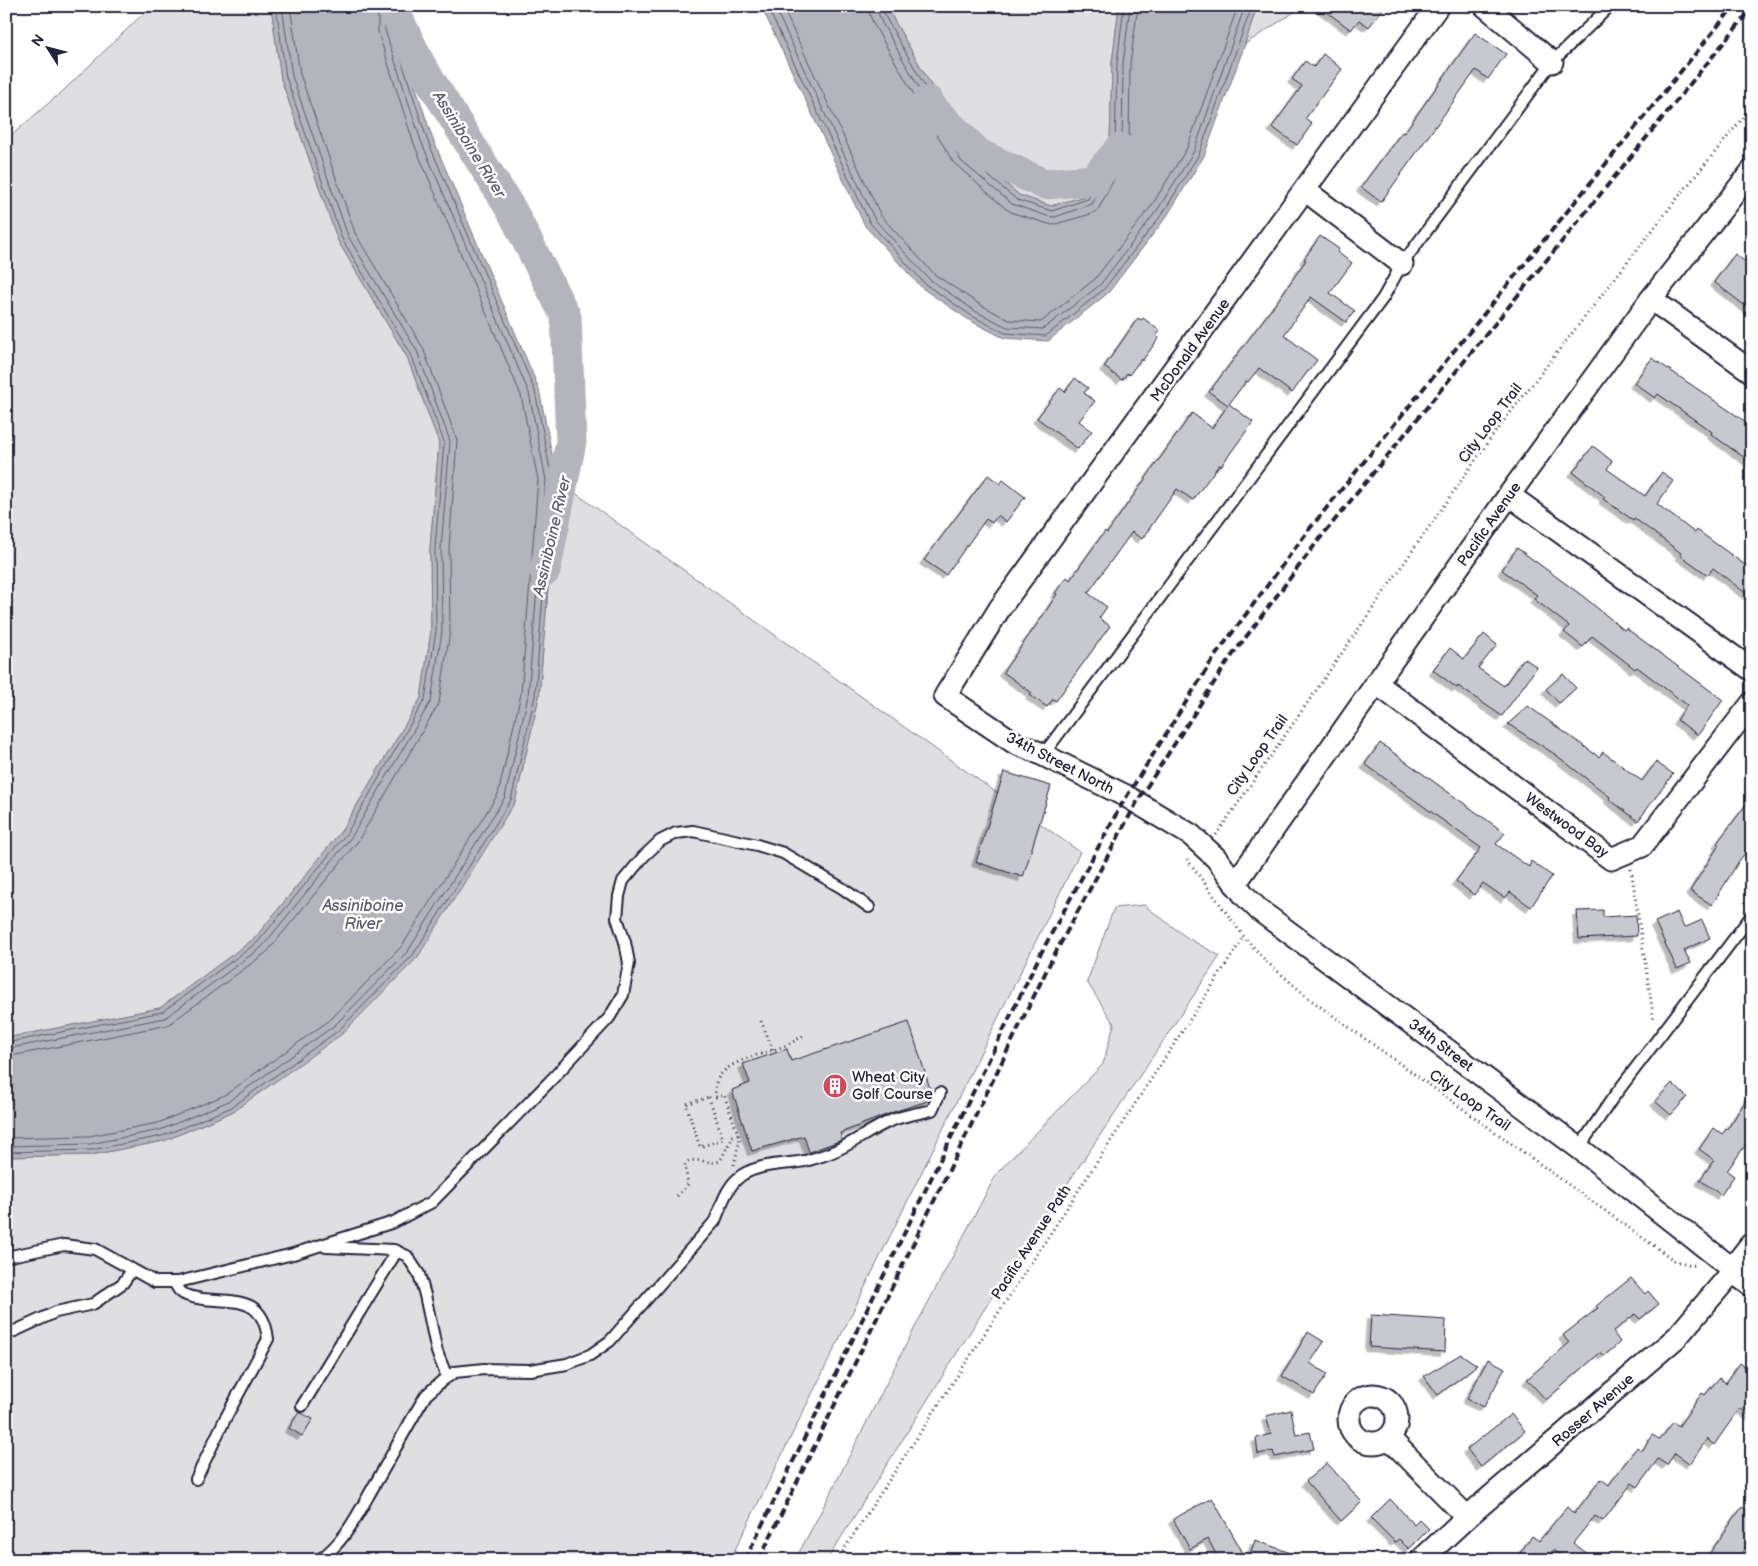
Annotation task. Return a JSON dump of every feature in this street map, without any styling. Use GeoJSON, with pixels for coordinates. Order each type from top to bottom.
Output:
{"type":"FeatureCollection","features":[{"type":"Feature","properties":{"kind":"street","name":"McDonald Avenue"},"geometry":{"type":"LineString","coordinates":[[945,696],[1000,608],[1306,191],[1438,6]]}},
{"type":"Feature","properties":{"kind":"street"},"geometry":{"type":"LineString","coordinates":[[1485,6],[1552,62]]}},
{"type":"Feature","properties":{"kind":"street","name":"Pacific Avenue"},"geometry":{"type":"LineString","coordinates":[[1235,884],[1509,495],[1650,299],[1752,171]]}},
{"type":"Feature","properties":{"kind":"street"},"geometry":{"type":"LineString","coordinates":[[1306,191],[1402,264]]}},
{"type":"Feature","properties":{"kind":"street"},"geometry":{"type":"LineString","coordinates":[[1650,299],[1752,372]]}},
{"type":"Feature","properties":{"kind":"street"},"geometry":{"type":"LineString","coordinates":[[1509,495],[1752,670]]}},
{"type":"Feature","properties":{"kind":"street","name":"Westwood Bay"},"geometry":{"type":"LineString","coordinates":[[1376,683],[1611,859],[1642,846],[1752,703]]}},
{"type":"Feature","properties":{"kind":"street","name":"34th Street North"},"geometry":{"type":"LineString","coordinates":[[945,696],[1015,743],[1132,799]]}},
{"type":"Feature","properties":{"kind":"street","name":"34th Street"},"geometry":{"type":"LineString","coordinates":[[1132,799],[1191,835],[1207,848],[1244,895],[1260,910],[1579,1148],[1743,1277]]}},
{"type":"Feature","properties":{"kind":"street","name":"Rosser Avenue"},"geometry":{"type":"LineString","coordinates":[[1421,1560],[1467,1517],[1677,1337],[1743,1277],[1752,1247]]}},
{"type":"Feature","properties":{"kind":"street"},"geometry":{"type":"LineString","coordinates":[[1389,1438],[1467,1517]]}},
{"type":"Feature","properties":{"kind":"lane"},"geometry":{"type":"LineString","coordinates":[[1043,755],[1383,298],[1402,264],[1552,62],[1610,6]]}},
{"type":"Feature","properties":{"kind":"lane"},"geometry":{"type":"LineString","coordinates":[[6,1258],[64,1245],[95,1249],[155,1282],[174,1282],[237,1269],[318,1246],[394,1222],[421,1209],[432,1202],[609,1018],[623,995],[629,963],[625,942],[617,918],[619,896],[624,881],[643,857],[660,841],[676,833],[693,831],[784,853],[842,888],[869,907]]}},
{"type":"Feature","properties":{"kind":"lane"},"geometry":{"type":"LineString","coordinates":[[1579,1148],[1612,1099],[1752,915]]}},
{"type":"Feature","properties":{"kind":"lane"},"geometry":{"type":"LineString","coordinates":[[319,1560],[339,1542],[355,1519],[426,1395],[447,1377],[455,1372],[530,1370],[567,1364],[590,1355],[610,1341],[715,1221],[726,1196],[740,1176],[755,1168],[804,1161],[832,1152],[887,1122],[932,1110],[940,1093]]}},
{"type":"Feature","properties":{"kind":"lane"},"geometry":{"type":"LineString","coordinates":[[318,1246],[397,1251],[407,1256],[419,1274],[436,1352],[447,1377]]}},
{"type":"Feature","properties":{"kind":"lane"},"geometry":{"type":"LineString","coordinates":[[302,1406],[397,1251]]}},
{"type":"Feature","properties":{"kind":"lane"},"geometry":{"type":"LineString","coordinates":[[6,1335],[56,1312],[93,1304],[123,1283],[132,1270]]}},
{"type":"Feature","properties":{"kind":"lane"},"geometry":{"type":"LineString","coordinates":[[174,1282],[181,1292],[195,1298],[240,1303],[253,1307],[262,1316],[268,1339],[225,1419],[196,1479]]}},
{"type":"Feature","properties":{"kind":"path","name":"City Loop Trail"},"geometry":{"type":"LineString","coordinates":[[1743,1277],[1675,1261],[1312,1000],[1267,962],[1244,937],[1194,868],[1492,436],[1673,204],[1752,107]]}},
{"type":"Feature","properties":{"kind":"path"},"geometry":{"type":"LineString","coordinates":[[1629,851],[1656,1031],[1661,1035]]}},
{"type":"Feature","properties":{"kind":"path","name":"Pacific Avenue Path"},"geometry":{"type":"LineString","coordinates":[[836,1560],[1244,937]]}},
{"type":"Feature","properties":{"kind":"path"},"geometry":{"type":"LineString","coordinates":[[761,1021],[773,1050]]}},
{"type":"Feature","properties":{"kind":"path"},"geometry":{"type":"LineString","coordinates":[[716,1095],[714,1090],[717,1082],[735,1063],[741,1059],[773,1050],[803,1036]]}},
{"type":"Feature","properties":{"kind":"path"},"geometry":{"type":"LineString","coordinates":[[709,1097],[723,1139],[700,1147],[686,1104],[709,1097],[716,1095],[716,1097],[724,1094],[740,1139],[734,1161],[734,1167],[740,1176]]}},
{"type":"Feature","properties":{"kind":"path"},"geometry":{"type":"LineString","coordinates":[[677,1196],[688,1184],[685,1166],[687,1162],[693,1160],[715,1163],[720,1161],[732,1136],[738,1134]]}},
{"type":"Feature","properties":{"kind":"shaded area"},"geometry":{"type":"Polygon","coordinates":[[[151,6],[271,6],[281,79],[338,241],[407,357],[439,443],[430,548],[431,631],[421,698],[342,830],[255,938],[160,1008],[6,1038],[6,140],[65,89],[151,6]]]}},
{"type":"Feature","properties":{"kind":"shaded area"},"geometry":{"type":"Polygon","coordinates":[[[886,6],[1119,6],[1112,63],[1110,145],[1085,196],[1051,206],[1019,195],[969,152],[886,6]]]}},
{"type":"Feature","properties":{"kind":"shaded area"},"geometry":{"type":"Polygon","coordinates":[[[1257,6],[1299,6],[1296,11],[1245,44],[1257,6]]]}},
{"type":"Feature","properties":{"kind":"shaded area","name":"Wheat City Golf Course"},"geometry":{"type":"Polygon","coordinates":[[[557,480],[1080,852],[730,1560],[6,1560],[6,1157],[91,1155],[164,1141],[234,1111],[515,802],[539,697],[557,480]]]}},
{"type":"Feature","properties":{"kind":"shaded area"},"geometry":{"type":"Polygon","coordinates":[[[1144,905],[1186,937],[1220,956],[999,1286],[827,1560],[795,1560],[997,1173],[1103,1064],[1114,1024],[1087,982],[1114,908],[1144,905]]]}},
{"type":"Feature","properties":{"kind":"water","name":"Assiniboine River"},"geometry":{"type":"Polygon","coordinates":[[[271,6],[397,6],[396,27],[432,137],[539,389],[557,480],[539,697],[515,802],[417,958],[342,1034],[234,1111],[164,1141],[91,1155],[6,1157],[6,1038],[160,1008],[255,938],[342,830],[421,698],[431,631],[430,548],[439,443],[407,357],[338,241],[281,79],[271,6]]]}},
{"type":"Feature","properties":{"kind":"water"},"geometry":{"type":"Polygon","coordinates":[[[761,6],[886,6],[969,152],[1019,195],[1051,206],[1085,196],[1110,145],[1112,63],[1119,6],[1257,6],[1204,156],[1167,216],[1108,293],[1048,341],[1004,338],[969,320],[922,288],[865,226],[761,6]]]}},
{"type":"Feature","properties":{"kind":"building"},"geometry":{"type":"Polygon","coordinates":[[[1319,6],[1385,6],[1369,27],[1359,20],[1351,30],[1319,6]]]}},
{"type":"Feature","properties":{"kind":"building"},"geometry":{"type":"Polygon","coordinates":[[[1475,33],[1506,54],[1488,79],[1476,70],[1381,202],[1361,187],[1402,132],[1404,133],[1475,33]]]}},
{"type":"Feature","properties":{"kind":"building"},"geometry":{"type":"Polygon","coordinates":[[[1323,54],[1342,69],[1305,119],[1312,124],[1297,145],[1272,127],[1302,86],[1292,79],[1305,61],[1314,67],[1323,54]]]}},
{"type":"Feature","properties":{"kind":"building"},"geometry":{"type":"Polygon","coordinates":[[[1320,236],[1339,249],[1337,252],[1352,263],[1330,293],[1355,311],[1346,322],[1311,297],[1284,335],[1317,360],[1292,393],[1259,368],[1248,382],[1246,381],[1229,404],[1253,422],[1193,500],[1177,489],[1142,539],[1132,532],[1088,593],[1107,607],[1099,618],[1110,626],[1056,701],[1053,699],[1047,707],[1030,695],[1032,693],[1003,672],[1042,617],[1057,594],[1055,593],[1067,577],[1070,580],[1105,531],[1107,533],[1192,413],[1212,428],[1228,405],[1209,392],[1279,299],[1320,236]]]}},
{"type":"Feature","properties":{"kind":"building"},"geometry":{"type":"Polygon","coordinates":[[[1735,254],[1752,267],[1752,311],[1714,282],[1735,254]]]}},
{"type":"Feature","properties":{"kind":"building"},"geometry":{"type":"Polygon","coordinates":[[[1138,318],[1141,320],[1143,318],[1160,331],[1156,336],[1159,338],[1142,361],[1141,359],[1129,375],[1127,373],[1122,380],[1104,367],[1138,318]]]}},
{"type":"Feature","properties":{"kind":"building"},"geometry":{"type":"Polygon","coordinates":[[[1652,358],[1752,426],[1752,463],[1658,394],[1655,398],[1634,383],[1652,358]]]}},
{"type":"Feature","properties":{"kind":"building"},"geometry":{"type":"Polygon","coordinates":[[[1075,378],[1088,388],[1084,393],[1095,401],[1079,421],[1092,431],[1078,449],[1037,418],[1060,388],[1065,392],[1075,378]]]}},
{"type":"Feature","properties":{"kind":"building"},"geometry":{"type":"Polygon","coordinates":[[[1593,446],[1612,461],[1607,469],[1645,496],[1662,472],[1673,481],[1657,504],[1695,533],[1697,530],[1752,570],[1752,598],[1713,568],[1708,575],[1634,518],[1633,520],[1603,499],[1605,497],[1573,472],[1593,446]]]}},
{"type":"Feature","properties":{"kind":"building"},"geometry":{"type":"Polygon","coordinates":[[[988,475],[1000,484],[1003,480],[1025,497],[1006,522],[998,515],[992,523],[986,519],[946,575],[924,560],[988,475]]]}},
{"type":"Feature","properties":{"kind":"building"},"geometry":{"type":"Polygon","coordinates":[[[1517,548],[1584,597],[1624,630],[1626,628],[1723,700],[1698,735],[1677,720],[1687,705],[1592,636],[1583,647],[1564,632],[1569,626],[1534,599],[1537,595],[1502,570],[1517,548]]]}},
{"type":"Feature","properties":{"kind":"building"},"geometry":{"type":"Polygon","coordinates":[[[1484,634],[1497,645],[1478,668],[1504,686],[1524,658],[1537,667],[1502,716],[1458,686],[1457,688],[1433,670],[1450,648],[1464,659],[1484,634]]]}},
{"type":"Feature","properties":{"kind":"building"},"geometry":{"type":"Polygon","coordinates":[[[1563,674],[1576,688],[1559,703],[1546,689],[1563,674]]]}},
{"type":"Feature","properties":{"kind":"building"},"geometry":{"type":"Polygon","coordinates":[[[1528,706],[1599,757],[1603,752],[1642,781],[1656,762],[1673,774],[1638,821],[1556,755],[1508,724],[1528,706]]]}},
{"type":"Feature","properties":{"kind":"building"},"geometry":{"type":"Polygon","coordinates":[[[1380,743],[1505,833],[1496,844],[1529,867],[1531,861],[1552,876],[1531,907],[1510,892],[1505,898],[1483,883],[1474,895],[1456,881],[1481,848],[1365,764],[1380,743]]]}},
{"type":"Feature","properties":{"kind":"building"},"geometry":{"type":"Polygon","coordinates":[[[1004,772],[1051,786],[1023,877],[976,862],[1004,772]]]}},
{"type":"Feature","properties":{"kind":"building"},"geometry":{"type":"Polygon","coordinates":[[[1752,797],[1752,844],[1739,861],[1712,905],[1690,891],[1719,845],[1717,843],[1752,797]]]}},
{"type":"Feature","properties":{"kind":"building"},"geometry":{"type":"Polygon","coordinates":[[[1603,910],[1603,917],[1636,915],[1637,936],[1579,939],[1577,911],[1603,910]]]}},
{"type":"Feature","properties":{"kind":"building"},"geometry":{"type":"Polygon","coordinates":[[[1677,912],[1684,928],[1702,920],[1710,938],[1684,950],[1691,963],[1677,969],[1655,922],[1677,912]]]}},
{"type":"Feature","properties":{"kind":"building","name":"Wheat City Golf Course"},"geometry":{"type":"Polygon","coordinates":[[[909,1022],[932,1095],[928,1101],[896,1111],[840,1133],[842,1140],[809,1152],[804,1136],[752,1151],[732,1090],[750,1083],[743,1064],[787,1049],[791,1061],[909,1022]]]}},
{"type":"Feature","properties":{"kind":"building"},"geometry":{"type":"Polygon","coordinates":[[[1672,1083],[1687,1097],[1671,1115],[1655,1101],[1672,1083]]]}},
{"type":"Feature","properties":{"kind":"building"},"geometry":{"type":"Polygon","coordinates":[[[1752,1091],[1752,1136],[1727,1171],[1734,1176],[1721,1195],[1700,1180],[1714,1160],[1699,1149],[1714,1128],[1722,1134],[1727,1130],[1752,1091]]]}},
{"type":"Feature","properties":{"kind":"building"},"geometry":{"type":"Polygon","coordinates":[[[1631,1278],[1645,1294],[1648,1291],[1659,1304],[1640,1319],[1635,1314],[1613,1332],[1620,1342],[1604,1356],[1601,1352],[1546,1400],[1527,1379],[1569,1343],[1563,1335],[1598,1308],[1596,1306],[1631,1278]]]}},
{"type":"Feature","properties":{"kind":"building"},"geometry":{"type":"Polygon","coordinates":[[[1371,1315],[1446,1320],[1445,1352],[1369,1347],[1371,1315]]]}},
{"type":"Feature","properties":{"kind":"building"},"geometry":{"type":"Polygon","coordinates":[[[1308,1332],[1324,1342],[1310,1363],[1327,1374],[1314,1395],[1282,1376],[1308,1332]]]}},
{"type":"Feature","properties":{"kind":"building"},"geometry":{"type":"Polygon","coordinates":[[[1461,1354],[1477,1365],[1438,1395],[1424,1376],[1461,1354]]]}},
{"type":"Feature","properties":{"kind":"building"},"geometry":{"type":"Polygon","coordinates":[[[1488,1359],[1505,1368],[1484,1407],[1467,1399],[1488,1359]]]}},
{"type":"Feature","properties":{"kind":"building"},"geometry":{"type":"Polygon","coordinates":[[[1740,1363],[1752,1372],[1752,1417],[1740,1408],[1714,1445],[1707,1439],[1690,1464],[1675,1453],[1667,1465],[1658,1459],[1638,1487],[1632,1483],[1603,1521],[1595,1516],[1573,1543],[1596,1560],[1567,1560],[1553,1550],[1546,1560],[1515,1560],[1532,1536],[1539,1541],[1567,1507],[1574,1514],[1601,1479],[1609,1485],[1637,1447],[1642,1451],[1653,1435],[1660,1440],[1673,1422],[1679,1426],[1702,1393],[1705,1395],[1719,1378],[1726,1383],[1740,1363]]]}},
{"type":"Feature","properties":{"kind":"building"},"geometry":{"type":"Polygon","coordinates":[[[1291,1410],[1296,1435],[1310,1432],[1314,1449],[1275,1457],[1273,1451],[1258,1454],[1256,1438],[1271,1434],[1266,1416],[1291,1410]]]}},
{"type":"Feature","properties":{"kind":"building"},"geometry":{"type":"Polygon","coordinates":[[[299,1412],[313,1419],[302,1436],[289,1428],[299,1412]]]}},
{"type":"Feature","properties":{"kind":"building"},"geometry":{"type":"Polygon","coordinates":[[[1511,1414],[1525,1431],[1481,1467],[1467,1449],[1511,1414]]]}},
{"type":"Feature","properties":{"kind":"building"},"geometry":{"type":"Polygon","coordinates":[[[1327,1463],[1362,1502],[1341,1521],[1306,1481],[1327,1463]]]}},
{"type":"Feature","properties":{"kind":"building"},"geometry":{"type":"Polygon","coordinates":[[[1212,1498],[1247,1560],[1219,1560],[1208,1539],[1190,1549],[1173,1519],[1212,1498]]]}},
{"type":"Feature","properties":{"kind":"building"},"geometry":{"type":"Polygon","coordinates":[[[1390,1499],[1414,1524],[1419,1519],[1429,1529],[1409,1549],[1399,1539],[1395,1542],[1371,1518],[1390,1499]]]}},
{"type":"Feature","properties":{"kind":"building"},"geometry":{"type":"Polygon","coordinates":[[[1742,1507],[1752,1514],[1752,1537],[1737,1560],[1705,1560],[1742,1507]]]}},
{"type":"Feature","properties":{"kind":"building"},"geometry":{"type":"Polygon","coordinates":[[[1255,1540],[1304,1558],[1304,1560],[1248,1560],[1255,1540]]]}},
{"type":"Feature","properties":{"kind":"waterway","name":"Assiniboine River"},"geometry":{"type":"LineString","coordinates":[[392,6],[420,64],[512,211],[566,317],[571,442],[545,571]]}},
{"type":"Feature","properties":{"kind":"waterway","name":"Assiniboine River"},"geometry":{"type":"LineString","coordinates":[[928,101],[932,108],[979,154],[1044,184],[1093,180],[1120,149]]}},
{"type":"Feature","properties":{"kind":"railway"},"geometry":{"type":"LineString","coordinates":[[745,1560],[1041,953],[1120,807],[1215,656],[1307,532],[1734,6]]}},
{"type":"Feature","properties":{"kind":"railway"},"geometry":{"type":"LineString","coordinates":[[759,1560],[1052,959],[1137,802],[1228,661],[1317,542],[1752,8]]}},
{"type":"Feature","properties":{"kind":"place","name":"Wheat City Golf Course"},"geometry":{"type":"Point","coordinates":[835,1086]}}]}
